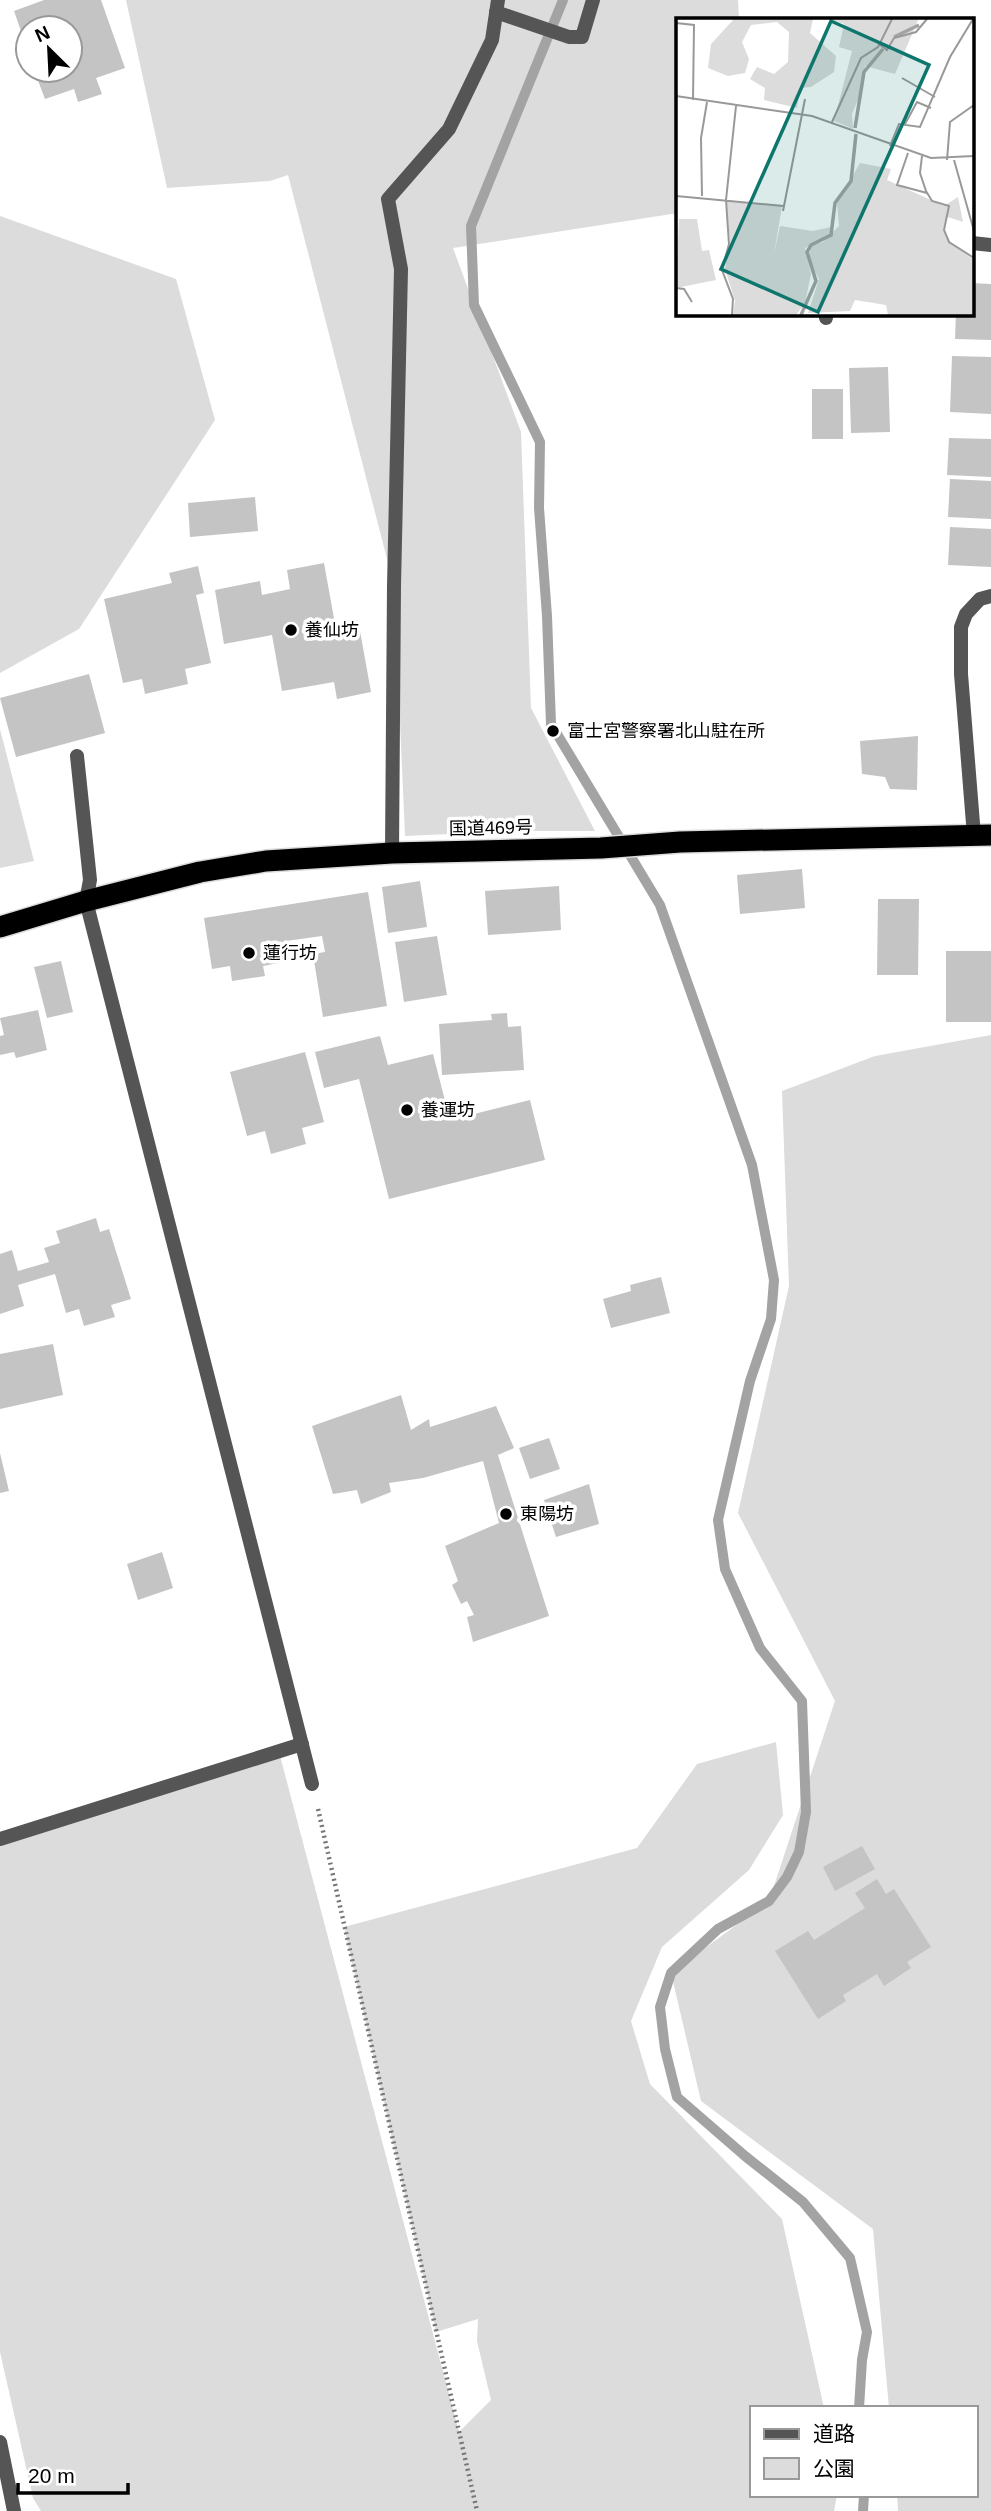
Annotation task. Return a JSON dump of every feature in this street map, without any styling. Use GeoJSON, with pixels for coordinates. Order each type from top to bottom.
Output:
{"type":"FeatureCollection","features":[{"type":"Feature","properties":{"kind":"highway","name":"国道469号"},"geometry":{"type":"LineString","coordinates":[[0,927],[86,901],[200,872],[318,857],[601,848],[680,842],[983,835]]}},
{"type":"Feature","properties":{"kind":"street"},"geometry":{"type":"LineString","coordinates":[[392,853],[394,572],[401,269],[388,199],[449,129],[492,40],[497,6],[515,17],[569,37],[582,37],[593,0]]}},
{"type":"Feature","properties":{"kind":"street"},"geometry":{"type":"LineString","coordinates":[[983,835],[961,674],[961,627],[966,614],[980,599],[991,596]]}},
{"type":"Feature","properties":{"kind":"street"},"geometry":{"type":"LineString","coordinates":[[77,756],[90,880],[86,901],[312,1784]]}},
{"type":"Feature","properties":{"kind":"street"},"geometry":{"type":"LineString","coordinates":[[0,1839],[302,1744]]}},
{"type":"Feature","properties":{"kind":"street"},"geometry":{"type":"LineString","coordinates":[[0,2442],[14,2511]]}},
{"type":"Feature","properties":{"kind":"path"},"geometry":{"type":"LineString","coordinates":[[312,1784],[477,2511]]}},
{"type":"Feature","properties":{"kind":"green space"},"geometry":{"type":"Polygon","coordinates":[[[126,0],[738,0],[739,18],[676,18],[676,213],[453,248],[521,432],[531,708],[595,831],[405,836],[394,586],[288,175],[270,181],[167,188],[126,0]]]}},
{"type":"Feature","properties":{"kind":"green space"},"geometry":{"type":"Polygon","coordinates":[[[0,216],[176,279],[215,420],[79,629],[0,673],[0,216]]]}},
{"type":"Feature","properties":{"kind":"green space"},"geometry":{"type":"Polygon","coordinates":[[[0,729],[34,861],[0,868],[0,729]]]}},
{"type":"Feature","properties":{"kind":"green space"},"geometry":{"type":"Polygon","coordinates":[[[991,1035],[991,2511],[898,2511],[897,2497],[977,2497],[977,2406],[889,2406],[873,2229],[701,2101],[671,1973],[769,1901],[835,1701],[738,1513],[789,1286],[782,1091],[875,1056],[991,1035]]]}},
{"type":"Feature","properties":{"kind":"green space"},"geometry":{"type":"Polygon","coordinates":[[[776,1742],[783,1815],[749,1870],[662,1947],[631,2021],[650,2084],[782,2219],[824,2406],[750,2406],[750,2497],[837,2497],[834,2511],[41,2511],[33,2498],[0,2352],[0,1839],[279,1752],[459,2432],[491,2400],[477,2341],[478,2319],[436,2332],[344,1927],[637,1848],[697,1764],[776,1742]]]}},
{"type":"Feature","properties":{"kind":"building"},"geometry":{"type":"Polygon","coordinates":[[[44,0],[101,0],[125,68],[96,78],[102,94],[78,102],[74,89],[45,99],[39,84],[84,84],[84,14],[15,14],[14,11],[44,0]]]}},
{"type":"Feature","properties":{"kind":"building"},"geometry":{"type":"Polygon","coordinates":[[[974,283],[991,284],[991,340],[955,339],[956,315],[974,315],[974,283]]]}},
{"type":"Feature","properties":{"kind":"building"},"geometry":{"type":"Polygon","coordinates":[[[952,356],[991,357],[991,414],[950,412],[952,356]]]}},
{"type":"Feature","properties":{"kind":"building"},"geometry":{"type":"Polygon","coordinates":[[[888,367],[890,432],[851,433],[849,368],[888,367]]]}},
{"type":"Feature","properties":{"kind":"building"},"geometry":{"type":"Polygon","coordinates":[[[812,389],[843,389],[843,439],[812,439],[812,389]]]}},
{"type":"Feature","properties":{"kind":"building"},"geometry":{"type":"Polygon","coordinates":[[[949,438],[991,439],[991,477],[947,475],[949,438]]]}},
{"type":"Feature","properties":{"kind":"building"},"geometry":{"type":"Polygon","coordinates":[[[950,479],[991,481],[991,519],[948,517],[950,479]]]}},
{"type":"Feature","properties":{"kind":"building"},"geometry":{"type":"Polygon","coordinates":[[[255,497],[258,531],[190,537],[188,503],[255,497]]]}},
{"type":"Feature","properties":{"kind":"building"},"geometry":{"type":"Polygon","coordinates":[[[950,527],[991,529],[991,567],[948,565],[950,527]]]}},
{"type":"Feature","properties":{"kind":"building","name":"養仙坊"},"geometry":{"type":"Polygon","coordinates":[[[324,563],[335,624],[358,620],[371,692],[337,699],[334,682],[282,691],[272,635],[224,644],[215,590],[260,581],[262,595],[290,589],[287,570],[324,563]]]}},
{"type":"Feature","properties":{"kind":"building"},"geometry":{"type":"Polygon","coordinates":[[[198,566],[204,593],[196,595],[211,663],[185,669],[188,684],[145,694],[142,679],[123,683],[104,599],[172,583],[169,573],[198,566]]]}},
{"type":"Feature","properties":{"kind":"building"},"geometry":{"type":"Polygon","coordinates":[[[89,674],[105,733],[16,757],[0,698],[89,674]]]}},
{"type":"Feature","properties":{"kind":"building"},"geometry":{"type":"Polygon","coordinates":[[[918,736],[917,790],[890,789],[885,777],[862,774],[860,741],[918,736]]]}},
{"type":"Feature","properties":{"kind":"building"},"geometry":{"type":"Polygon","coordinates":[[[802,869],[805,908],[740,914],[737,875],[802,869]]]}},
{"type":"Feature","properties":{"kind":"building"},"geometry":{"type":"Polygon","coordinates":[[[420,881],[427,927],[388,933],[382,887],[420,881]]]}},
{"type":"Feature","properties":{"kind":"building"},"geometry":{"type":"Polygon","coordinates":[[[559,886],[561,930],[488,935],[485,891],[559,886]]]}},
{"type":"Feature","properties":{"kind":"building","name":"蓮行坊"},"geometry":{"type":"Polygon","coordinates":[[[368,892],[387,1006],[323,1017],[313,954],[325,952],[322,936],[286,941],[289,961],[263,966],[265,976],[232,981],[230,966],[212,969],[204,918],[368,892]]]}},
{"type":"Feature","properties":{"kind":"building"},"geometry":{"type":"Polygon","coordinates":[[[878,899],[919,899],[918,975],[877,975],[878,899]]]}},
{"type":"Feature","properties":{"kind":"building"},"geometry":{"type":"Polygon","coordinates":[[[437,936],[447,995],[404,1002],[395,942],[437,936]]]}},
{"type":"Feature","properties":{"kind":"building"},"geometry":{"type":"Polygon","coordinates":[[[946,951],[991,951],[991,1022],[946,1022],[946,951]]]}},
{"type":"Feature","properties":{"kind":"building"},"geometry":{"type":"Polygon","coordinates":[[[61,961],[73,1012],[47,1018],[34,967],[61,961]]]}},
{"type":"Feature","properties":{"kind":"building"},"geometry":{"type":"Polygon","coordinates":[[[38,1010],[47,1050],[16,1058],[14,1052],[0,1055],[0,1036],[4,1035],[0,1018],[38,1010]]]}},
{"type":"Feature","properties":{"kind":"building"},"geometry":{"type":"Polygon","coordinates":[[[507,1013],[508,1027],[521,1026],[524,1070],[442,1075],[439,1024],[492,1020],[491,1014],[507,1013]]]}},
{"type":"Feature","properties":{"kind":"building","name":"養運坊"},"geometry":{"type":"Polygon","coordinates":[[[380,1036],[388,1065],[433,1054],[450,1120],[530,1100],[545,1160],[389,1199],[359,1079],[324,1088],[315,1052],[380,1036]]]}},
{"type":"Feature","properties":{"kind":"building"},"geometry":{"type":"Polygon","coordinates":[[[305,1052],[324,1122],[302,1128],[306,1144],[271,1154],[265,1131],[247,1136],[230,1072],[305,1052]]]}},
{"type":"Feature","properties":{"kind":"building"},"geometry":{"type":"Polygon","coordinates":[[[96,1218],[100,1232],[109,1229],[131,1299],[111,1305],[115,1317],[84,1326],[79,1309],[66,1313],[55,1274],[18,1285],[24,1306],[0,1314],[0,1254],[12,1250],[18,1271],[49,1262],[44,1248],[60,1243],[56,1231],[96,1218]]]}},
{"type":"Feature","properties":{"kind":"building"},"geometry":{"type":"Polygon","coordinates":[[[661,1277],[670,1313],[611,1328],[603,1299],[631,1291],[630,1285],[661,1277]]]}},
{"type":"Feature","properties":{"kind":"building"},"geometry":{"type":"Polygon","coordinates":[[[53,1344],[63,1395],[0,1409],[0,1354],[53,1344]]]}},
{"type":"Feature","properties":{"kind":"building","name":"東陽坊"},"geometry":{"type":"Polygon","coordinates":[[[401,1395],[411,1430],[429,1419],[430,1427],[496,1406],[514,1448],[498,1455],[549,1616],[473,1642],[467,1617],[474,1615],[467,1601],[461,1604],[452,1585],[458,1581],[445,1546],[499,1523],[483,1461],[423,1478],[389,1483],[391,1492],[361,1504],[357,1490],[333,1494],[312,1426],[401,1395]]]}},
{"type":"Feature","properties":{"kind":"building"},"geometry":{"type":"Polygon","coordinates":[[[549,1438],[560,1469],[530,1479],[519,1448],[549,1438]]]}},
{"type":"Feature","properties":{"kind":"building"},"geometry":{"type":"Polygon","coordinates":[[[0,1453],[9,1491],[0,1493],[0,1453]]]}},
{"type":"Feature","properties":{"kind":"building"},"geometry":{"type":"Polygon","coordinates":[[[589,1484],[599,1524],[556,1537],[544,1500],[589,1484]]]}},
{"type":"Feature","properties":{"kind":"building"},"geometry":{"type":"Polygon","coordinates":[[[162,1552],[173,1588],[138,1600],[127,1564],[162,1552]]]}},
{"type":"Feature","properties":{"kind":"building"},"geometry":{"type":"Polygon","coordinates":[[[862,1846],[875,1869],[835,1891],[823,1867],[862,1846]]]}},
{"type":"Feature","properties":{"kind":"building"},"geometry":{"type":"Polygon","coordinates":[[[877,1879],[886,1894],[894,1889],[931,1947],[907,1962],[911,1968],[884,1986],[877,1974],[843,1995],[846,2001],[818,2019],[775,1951],[808,1931],[814,1940],[865,1908],[855,1893],[877,1879]]]}},
{"type":"Feature","properties":{"kind":"waterway"},"geometry":{"type":"LineString","coordinates":[[563,0],[471,226],[474,305],[540,442],[539,508],[551,724],[660,905],[752,1165],[774,1280],[771,1319],[750,1381],[718,1520],[725,1569],[760,1648],[802,1701],[806,1812],[799,1852],[787,1877],[769,1901],[718,1929],[671,1973],[660,2007],[665,2049],[677,2097],[803,2202],[850,2258],[867,2332],[859,2406]]}},
{"type":"Feature","properties":{"kind":"waterway"},"geometry":{"type":"LineString","coordinates":[[863,2511],[864,2497]]}},
{"type":"Feature","properties":{"kind":"place","name":"養仙坊"},"geometry":{"type":"Point","coordinates":[291,630]}},
{"type":"Feature","properties":{"kind":"place","name":"富士宮警察署北山駐在所"},"geometry":{"type":"Point","coordinates":[553,731]}},
{"type":"Feature","properties":{"kind":"place","name":"蓮行坊"},"geometry":{"type":"Point","coordinates":[249,953]}},
{"type":"Feature","properties":{"kind":"place","name":"養運坊"},"geometry":{"type":"Point","coordinates":[407,1110]}},
{"type":"Feature","properties":{"kind":"place","name":"東陽坊"},"geometry":{"type":"Point","coordinates":[506,1514]}}]}
